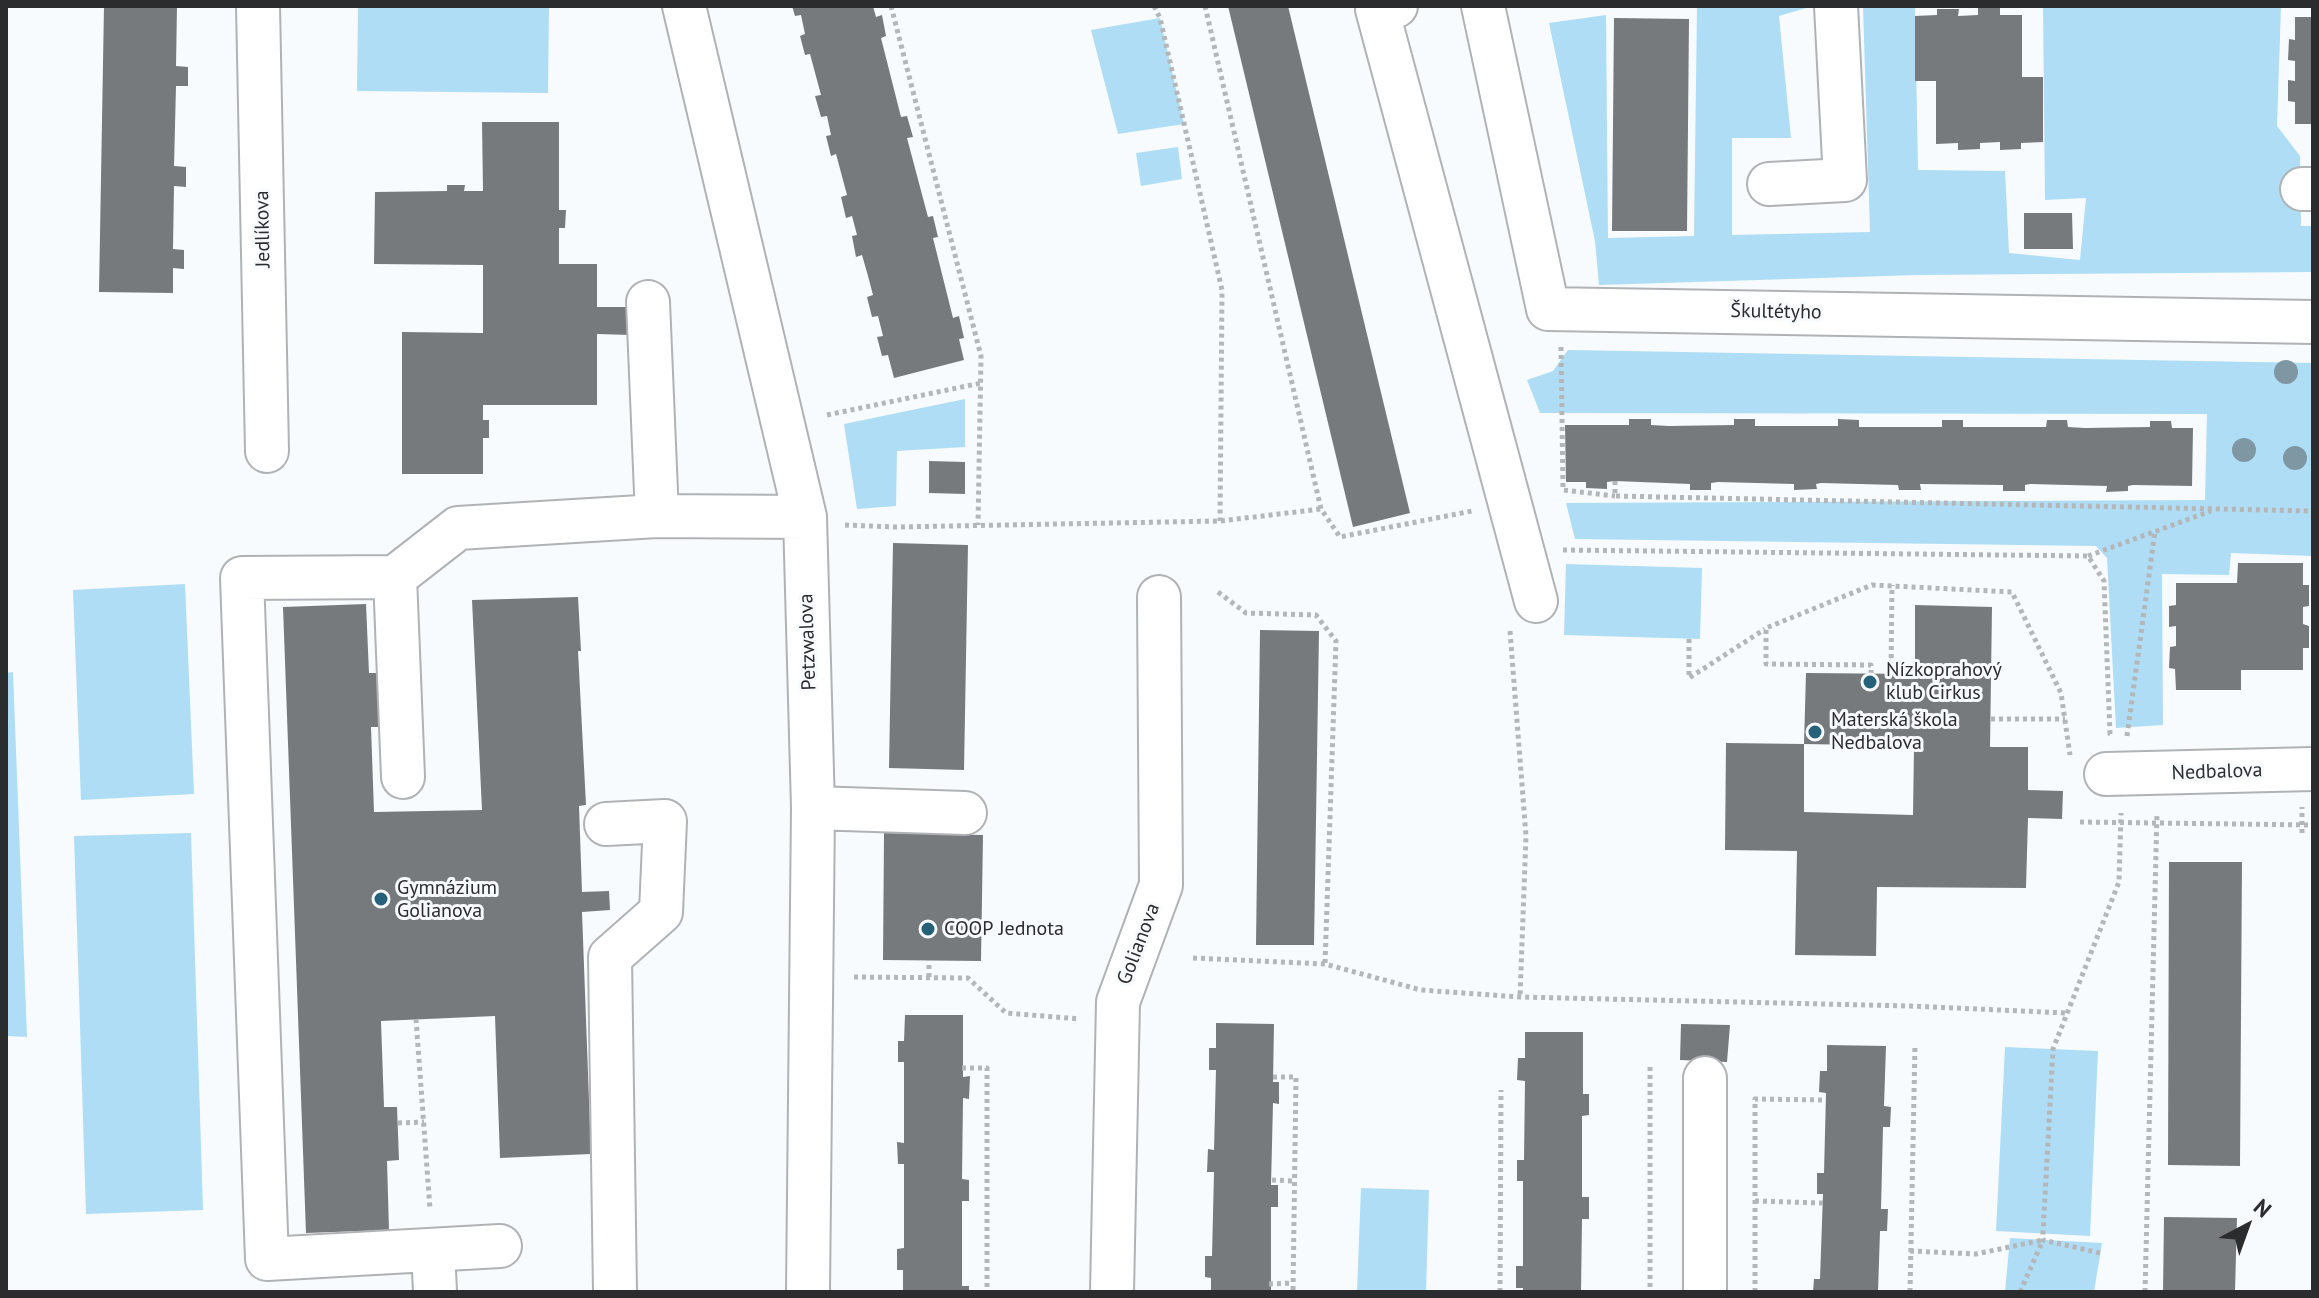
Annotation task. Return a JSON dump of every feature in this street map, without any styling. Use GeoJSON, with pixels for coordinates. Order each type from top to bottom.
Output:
{"type":"FeatureCollection","features":[{"type":"Feature","properties":{"kind":"street","name":"Jedlíkova"},"geometry":{"type":"LineString","coordinates":[[258,6],[267,451]]}},
{"type":"Feature","properties":{"kind":"street","name":"Petzwalova"},"geometry":{"type":"LineString","coordinates":[[684,6],[805,517],[813,808],[808,1292]]}},
{"type":"Feature","properties":{"kind":"street","name":"Škultétyho"},"geometry":{"type":"LineString","coordinates":[[1483,6],[1548,309],[2313,322]]}},
{"type":"Feature","properties":{"kind":"street"},"geometry":{"type":"LineString","coordinates":[[1769,184],[1845,180],[1836,6]]}},
{"type":"Feature","properties":{"kind":"street"},"geometry":{"type":"LineString","coordinates":[[1383,7],[1536,601]]}},
{"type":"Feature","properties":{"kind":"street"},"geometry":{"type":"LineString","coordinates":[[648,302],[657,516]]}},
{"type":"Feature","properties":{"kind":"street"},"geometry":{"type":"LineString","coordinates":[[500,1246],[267,1259],[242,578],[395,577],[458,528],[657,516],[805,517]]}},
{"type":"Feature","properties":{"kind":"street"},"geometry":{"type":"LineString","coordinates":[[395,577],[403,777]]}},
{"type":"Feature","properties":{"kind":"street","name":"Golianova"},"geometry":{"type":"LineString","coordinates":[[1112,1292],[1118,1002],[1161,885],[1159,597]]}},
{"type":"Feature","properties":{"kind":"street","name":"Nedbalova"},"geometry":{"type":"LineString","coordinates":[[2129,774],[2313,769]]}},
{"type":"Feature","properties":{"kind":"street"},"geometry":{"type":"LineString","coordinates":[[813,808],[965,813]]}},
{"type":"Feature","properties":{"kind":"street"},"geometry":{"type":"LineString","coordinates":[[606,824],[665,821],[661,912],[610,957],[615,1292]]}},
{"type":"Feature","properties":{"kind":"street"},"geometry":{"type":"LineString","coordinates":[[1705,1078],[1705,1292]]}},
{"type":"Feature","properties":{"kind":"street"},"geometry":{"type":"LineString","coordinates":[[433,1250],[435,1292]]}},
{"type":"Feature","properties":{"kind":"path"},"geometry":{"type":"LineString","coordinates":[[891,6],[981,356],[978,525]]}},
{"type":"Feature","properties":{"kind":"path"},"geometry":{"type":"LineString","coordinates":[[1154,6],[1160,18],[1222,290],[1220,521]]}},
{"type":"Feature","properties":{"kind":"path"},"geometry":{"type":"LineString","coordinates":[[1205,6],[1321,509],[1340,537],[1477,510]]}},
{"type":"Feature","properties":{"kind":"path"},"geometry":{"type":"LineString","coordinates":[[1561,344],[1563,490],[1615,496],[2313,511]]}},
{"type":"Feature","properties":{"kind":"path"},"geometry":{"type":"LineString","coordinates":[[827,415],[981,383]]}},
{"type":"Feature","properties":{"kind":"path"},"geometry":{"type":"LineString","coordinates":[[1615,481],[1615,496]]}},
{"type":"Feature","properties":{"kind":"path"},"geometry":{"type":"LineString","coordinates":[[1556,550],[2088,556],[2216,508]]}},
{"type":"Feature","properties":{"kind":"path"},"geometry":{"type":"LineString","coordinates":[[805,517],[854,527],[1220,521],[1321,509]]}},
{"type":"Feature","properties":{"kind":"path"},"geometry":{"type":"LineString","coordinates":[[2088,556],[2104,581],[2110,734],[2127,738],[2155,531]]}},
{"type":"Feature","properties":{"kind":"path"},"geometry":{"type":"LineString","coordinates":[[1689,639],[1689,678],[1766,628],[1872,585],[2012,592],[2061,693],[2072,772],[2129,774]]}},
{"type":"Feature","properties":{"kind":"path"},"geometry":{"type":"LineString","coordinates":[[1891,674],[1892,585]]}},
{"type":"Feature","properties":{"kind":"path"},"geometry":{"type":"LineString","coordinates":[[1218,592],[1246,613],[1316,615],[1336,641],[1325,964]]}},
{"type":"Feature","properties":{"kind":"path"},"geometry":{"type":"LineString","coordinates":[[1766,628],[1766,664],[1871,665],[1871,674]]}},
{"type":"Feature","properties":{"kind":"path"},"geometry":{"type":"LineString","coordinates":[[1991,719],[2065,719]]}},
{"type":"Feature","properties":{"kind":"path"},"geometry":{"type":"LineString","coordinates":[[2020,1292],[2043,1240],[2053,1049],[2119,882],[2121,823],[2129,774]]}},
{"type":"Feature","properties":{"kind":"path"},"geometry":{"type":"LineString","coordinates":[[2129,774],[2156,823],[2145,1292]]}},
{"type":"Feature","properties":{"kind":"path"},"geometry":{"type":"LineString","coordinates":[[2080,822],[2313,825]]}},
{"type":"Feature","properties":{"kind":"path"},"geometry":{"type":"LineString","coordinates":[[1520,997],[1526,836]]}},
{"type":"Feature","properties":{"kind":"path"},"geometry":{"type":"LineString","coordinates":[[1193,958],[1325,964],[1421,990],[1520,997],[2066,1013]]}},
{"type":"Feature","properties":{"kind":"path"},"geometry":{"type":"LineString","coordinates":[[929,960],[929,977]]}},
{"type":"Feature","properties":{"kind":"path"},"geometry":{"type":"LineString","coordinates":[[854,977],[968,978],[1006,1013],[1117,1022]]}},
{"type":"Feature","properties":{"kind":"path"},"geometry":{"type":"LineString","coordinates":[[416,1019],[433,1250]]}},
{"type":"Feature","properties":{"kind":"path"},"geometry":{"type":"LineString","coordinates":[[1910,1292],[1915,1045]]}},
{"type":"Feature","properties":{"kind":"path"},"geometry":{"type":"LineString","coordinates":[[1650,1067],[1650,1292]]}},
{"type":"Feature","properties":{"kind":"path"},"geometry":{"type":"LineString","coordinates":[[962,1068],[987,1068],[987,1292]]}},
{"type":"Feature","properties":{"kind":"path"},"geometry":{"type":"LineString","coordinates":[[1273,1077],[1296,1077],[1293,1292]]}},
{"type":"Feature","properties":{"kind":"path"},"geometry":{"type":"LineString","coordinates":[[1500,1292],[1501,1090]]}},
{"type":"Feature","properties":{"kind":"path"},"geometry":{"type":"LineString","coordinates":[[1755,1292],[1755,1099],[1825,1100]]}},
{"type":"Feature","properties":{"kind":"path"},"geometry":{"type":"LineString","coordinates":[[398,1123],[424,1122]]}},
{"type":"Feature","properties":{"kind":"path"},"geometry":{"type":"LineString","coordinates":[[1272,1180],[1294,1181]]}},
{"type":"Feature","properties":{"kind":"path"},"geometry":{"type":"LineString","coordinates":[[1755,1201],[1823,1203]]}},
{"type":"Feature","properties":{"kind":"path"},"geometry":{"type":"LineString","coordinates":[[1910,1251],[1976,1254],[2043,1240],[2100,1253]]}},
{"type":"Feature","properties":{"kind":"path"},"geometry":{"type":"LineString","coordinates":[[1269,1284],[1293,1283]]}},
{"type":"Feature","properties":{"kind":"shaded area"},"geometry":{"type":"Polygon","coordinates":[[[358,6],[549,6],[548,93],[357,91],[358,6]]]}},
{"type":"Feature","properties":{"kind":"shaded area"},"geometry":{"type":"Polygon","coordinates":[[[1697,6],[1813,6],[1779,16],[1791,138],[1732,138],[1732,235],[1870,232],[1863,6],[1915,6],[1918,170],[2005,171],[2009,253],[2080,260],[2086,198],[2045,200],[2043,6],[2281,6],[2277,126],[2300,156],[2301,226],[2313,226],[2313,272],[1917,275],[1599,285],[1595,241],[1549,23],[1606,15],[1608,238],[1694,236],[1697,6]]]}},
{"type":"Feature","properties":{"kind":"shaded area"},"geometry":{"type":"Polygon","coordinates":[[[1160,18],[1184,124],[1118,134],[1091,30],[1160,18]]]}},
{"type":"Feature","properties":{"kind":"shaded area"},"geometry":{"type":"Polygon","coordinates":[[[1178,147],[1182,179],[1141,186],[1136,153],[1178,147]]]}},
{"type":"Feature","properties":{"kind":"shaded area"},"geometry":{"type":"Polygon","coordinates":[[[1568,350],[2313,363],[2313,556],[2231,553],[2229,575],[2162,574],[2163,725],[2116,728],[2107,558],[2096,546],[1575,539],[1566,503],[2205,500],[2207,414],[1540,413],[1527,380],[1553,371],[1568,350]]]}},
{"type":"Feature","properties":{"kind":"shaded area"},"geometry":{"type":"Polygon","coordinates":[[[965,399],[965,447],[897,451],[896,506],[857,509],[844,424],[965,399]]]}},
{"type":"Feature","properties":{"kind":"shaded area"},"geometry":{"type":"Polygon","coordinates":[[[1566,564],[1702,568],[1700,639],[1564,635],[1566,564]]]}},
{"type":"Feature","properties":{"kind":"shaded area"},"geometry":{"type":"Polygon","coordinates":[[[185,584],[194,794],[81,800],[73,590],[185,584]]]}},
{"type":"Feature","properties":{"kind":"shaded area"},"geometry":{"type":"Polygon","coordinates":[[[13,672],[27,1037],[6,1036],[6,673],[13,672]]]}},
{"type":"Feature","properties":{"kind":"shaded area"},"geometry":{"type":"Polygon","coordinates":[[[191,833],[203,1210],[86,1214],[74,836],[191,833]]]}},
{"type":"Feature","properties":{"kind":"shaded area"},"geometry":{"type":"Polygon","coordinates":[[[2005,1047],[2098,1051],[2090,1236],[1996,1231],[2005,1047]]]}},
{"type":"Feature","properties":{"kind":"shaded area"},"geometry":{"type":"Polygon","coordinates":[[[1361,1188],[1429,1190],[1426,1292],[1357,1292],[1361,1188]]]}},
{"type":"Feature","properties":{"kind":"shaded area"},"geometry":{"type":"Polygon","coordinates":[[[2010,1238],[2102,1243],[2094,1292],[2005,1292],[2010,1238]]]}},
{"type":"Feature","properties":{"kind":"building"},"geometry":{"type":"Polygon","coordinates":[[[104,6],[177,6],[176,66],[188,67],[188,86],[176,86],[174,166],[186,167],[186,187],[174,186],[173,249],[184,250],[184,269],[173,268],[173,293],[99,292],[104,6]]]}},
{"type":"Feature","properties":{"kind":"building"},"geometry":{"type":"Polygon","coordinates":[[[792,6],[873,6],[876,17],[882,15],[886,36],[881,38],[901,117],[907,116],[913,137],[907,138],[928,217],[933,216],[938,237],[933,238],[953,318],[959,316],[964,338],[959,339],[964,360],[894,378],[888,355],[882,356],[877,337],[883,336],[878,316],[872,317],[867,297],[873,295],[862,255],[856,257],[852,236],[857,235],[852,216],[846,218],[841,197],[847,195],[836,154],[831,156],[826,136],[831,135],[827,116],[821,117],[815,96],[821,95],[810,54],[805,55],[800,36],[805,34],[801,15],[795,16],[792,6]]]}},
{"type":"Feature","properties":{"kind":"building"},"geometry":{"type":"Polygon","coordinates":[[[1228,6],[1288,6],[1410,513],[1353,527],[1228,6]]]}},
{"type":"Feature","properties":{"kind":"building"},"geometry":{"type":"Polygon","coordinates":[[[1978,8],[2000,8],[2000,15],[2022,15],[2022,77],[2043,77],[2043,142],[2021,143],[2021,149],[2000,150],[2000,142],[1980,143],[1980,149],[1958,150],[1958,143],[1936,144],[1936,81],[1915,81],[1915,16],[1937,15],[1937,9],[1959,9],[1958,16],[1978,15],[1978,8]]]}},
{"type":"Feature","properties":{"kind":"building"},"geometry":{"type":"Polygon","coordinates":[[[2295,17],[2313,17],[2313,124],[2295,124],[2295,102],[2288,101],[2288,80],[2295,81],[2295,61],[2288,60],[2289,39],[2295,40],[2295,17]]]}},
{"type":"Feature","properties":{"kind":"building"},"geometry":{"type":"Polygon","coordinates":[[[1614,18],[1689,19],[1687,231],[1612,231],[1614,18]]]}},
{"type":"Feature","properties":{"kind":"building"},"geometry":{"type":"Polygon","coordinates":[[[482,122],[559,122],[559,210],[566,210],[565,228],[559,228],[559,264],[597,264],[597,307],[632,307],[631,335],[597,334],[597,405],[483,405],[483,420],[489,420],[489,438],[483,438],[483,474],[402,474],[402,332],[483,333],[483,265],[374,264],[375,192],[447,191],[447,185],[465,185],[464,191],[483,191],[482,122]]]}},
{"type":"Feature","properties":{"kind":"building"},"geometry":{"type":"Polygon","coordinates":[[[2024,213],[2072,213],[2073,249],[2024,249],[2024,213]]]}},
{"type":"Feature","properties":{"kind":"building"},"geometry":{"type":"Polygon","coordinates":[[[1629,419],[1651,419],[1651,425],[1669,426],[1734,425],[1734,419],[1755,419],[1755,426],[1838,426],[1838,419],[1859,420],[1859,427],[1942,427],[1942,420],[1963,420],[1963,427],[2046,427],[2047,420],[2067,420],[2068,427],[2085,428],[2150,427],[2150,421],[2171,421],[2172,428],[2193,428],[2192,486],[2133,485],[2128,486],[2128,491],[2106,492],[2107,486],[2030,484],[2025,485],[2025,491],[2003,491],[2003,485],[1920,484],[1921,490],[1899,490],[1898,485],[1821,483],[1816,484],[1817,489],[1794,490],[1794,484],[1718,482],[1711,483],[1711,490],[1690,490],[1690,484],[1615,481],[1607,482],[1607,489],[1586,488],[1586,482],[1566,482],[1565,425],[1629,425],[1629,419]]]}},
{"type":"Feature","properties":{"kind":"building"},"geometry":{"type":"Polygon","coordinates":[[[929,461],[965,462],[965,494],[929,493],[929,461]]]}},
{"type":"Feature","properties":{"kind":"building"},"geometry":{"type":"Polygon","coordinates":[[[893,543],[968,545],[964,770],[889,768],[893,543]]]}},
{"type":"Feature","properties":{"kind":"building"},"geometry":{"type":"Polygon","coordinates":[[[2238,563],[2303,563],[2303,585],[2309,585],[2309,606],[2303,607],[2303,624],[2309,626],[2309,648],[2303,648],[2303,670],[2241,670],[2241,690],[2176,690],[2175,669],[2169,668],[2170,647],[2176,646],[2176,626],[2169,627],[2169,606],[2176,605],[2176,583],[2237,583],[2238,563]]]}},
{"type":"Feature","properties":{"kind":"building"},"geometry":{"type":"Polygon","coordinates":[[[578,597],[586,805],[579,806],[582,892],[609,891],[610,910],[582,912],[591,1154],[500,1158],[495,1016],[381,1021],[384,1107],[397,1107],[399,1160],[387,1161],[389,1230],[306,1233],[283,607],[366,604],[369,673],[382,673],[384,727],[371,727],[374,812],[482,810],[472,600],[578,597]]]}},
{"type":"Feature","properties":{"kind":"building"},"geometry":{"type":"Polygon","coordinates":[[[1915,605],[1992,607],[1990,747],[2028,747],[2028,790],[2063,791],[2062,819],[2028,818],[2026,888],[1877,887],[1876,956],[1795,955],[1797,851],[1725,850],[1726,743],[1804,744],[1806,673],[1915,674],[1915,605]],[[1804,744],[1804,812],[1913,815],[1914,746],[1804,744]]]}},
{"type":"Feature","properties":{"kind":"building"},"geometry":{"type":"Polygon","coordinates":[[[1260,630],[1319,631],[1314,945],[1256,945],[1260,630]]]}},
{"type":"Feature","properties":{"kind":"building"},"geometry":{"type":"Polygon","coordinates":[[[884,833],[983,835],[981,961],[883,960],[884,833]]]}},
{"type":"Feature","properties":{"kind":"building"},"geometry":{"type":"Polygon","coordinates":[[[2169,862],[2242,862],[2240,1166],[2168,1165],[2169,862]]]}},
{"type":"Feature","properties":{"kind":"building"},"geometry":{"type":"Polygon","coordinates":[[[905,1015],[963,1015],[963,1077],[970,1076],[969,1099],[963,1098],[962,1179],[969,1180],[969,1201],[962,1201],[962,1286],[969,1286],[969,1292],[903,1292],[903,1270],[897,1270],[897,1249],[904,1248],[904,1164],[898,1164],[897,1142],[904,1143],[904,1062],[898,1062],[898,1041],[904,1041],[905,1015]]]}},
{"type":"Feature","properties":{"kind":"building"},"geometry":{"type":"Polygon","coordinates":[[[1216,1023],[1274,1024],[1273,1082],[1279,1082],[1279,1104],[1273,1103],[1271,1185],[1278,1185],[1278,1207],[1271,1207],[1271,1292],[1211,1292],[1211,1278],[1205,1277],[1205,1256],[1212,1256],[1214,1172],[1207,1172],[1208,1149],[1214,1150],[1216,1070],[1209,1070],[1209,1048],[1216,1048],[1216,1023]]]}},
{"type":"Feature","properties":{"kind":"building"},"geometry":{"type":"Polygon","coordinates":[[[1681,1024],[1730,1025],[1727,1062],[1680,1060],[1681,1024]]]}},
{"type":"Feature","properties":{"kind":"building"},"geometry":{"type":"Polygon","coordinates":[[[1525,1032],[1583,1032],[1583,1094],[1589,1094],[1589,1115],[1582,1116],[1582,1197],[1589,1197],[1589,1219],[1582,1219],[1581,1292],[1523,1292],[1523,1288],[1516,1288],[1516,1266],[1523,1266],[1523,1181],[1517,1181],[1517,1160],[1524,1160],[1525,1081],[1517,1080],[1518,1058],[1525,1058],[1525,1032]]]}},
{"type":"Feature","properties":{"kind":"building"},"geometry":{"type":"Polygon","coordinates":[[[1827,1045],[1886,1046],[1884,1106],[1891,1107],[1890,1127],[1883,1127],[1881,1209],[1888,1209],[1887,1231],[1880,1231],[1878,1292],[1813,1292],[1814,1279],[1820,1279],[1823,1194],[1817,1194],[1817,1173],[1824,1173],[1826,1093],[1819,1092],[1820,1071],[1827,1071],[1827,1045]]]}},
{"type":"Feature","properties":{"kind":"building"},"geometry":{"type":"Polygon","coordinates":[[[2164,1217],[2237,1218],[2235,1292],[2163,1292],[2164,1217]]]}},
{"type":"Feature","properties":{"kind":"place","name":"Nízkoprahový klub Cirkus"},"geometry":{"type":"Point","coordinates":[1870,682]}},
{"type":"Feature","properties":{"kind":"place","name":"Materská škola Nedbalova"},"geometry":{"type":"Point","coordinates":[1815,732]}},
{"type":"Feature","properties":{"kind":"place","name":"Gymnázium Golianova"},"geometry":{"type":"Point","coordinates":[381,899]}},
{"type":"Feature","properties":{"kind":"place","name":"COOP Jednota"},"geometry":{"type":"Point","coordinates":[928,929]}}]}
